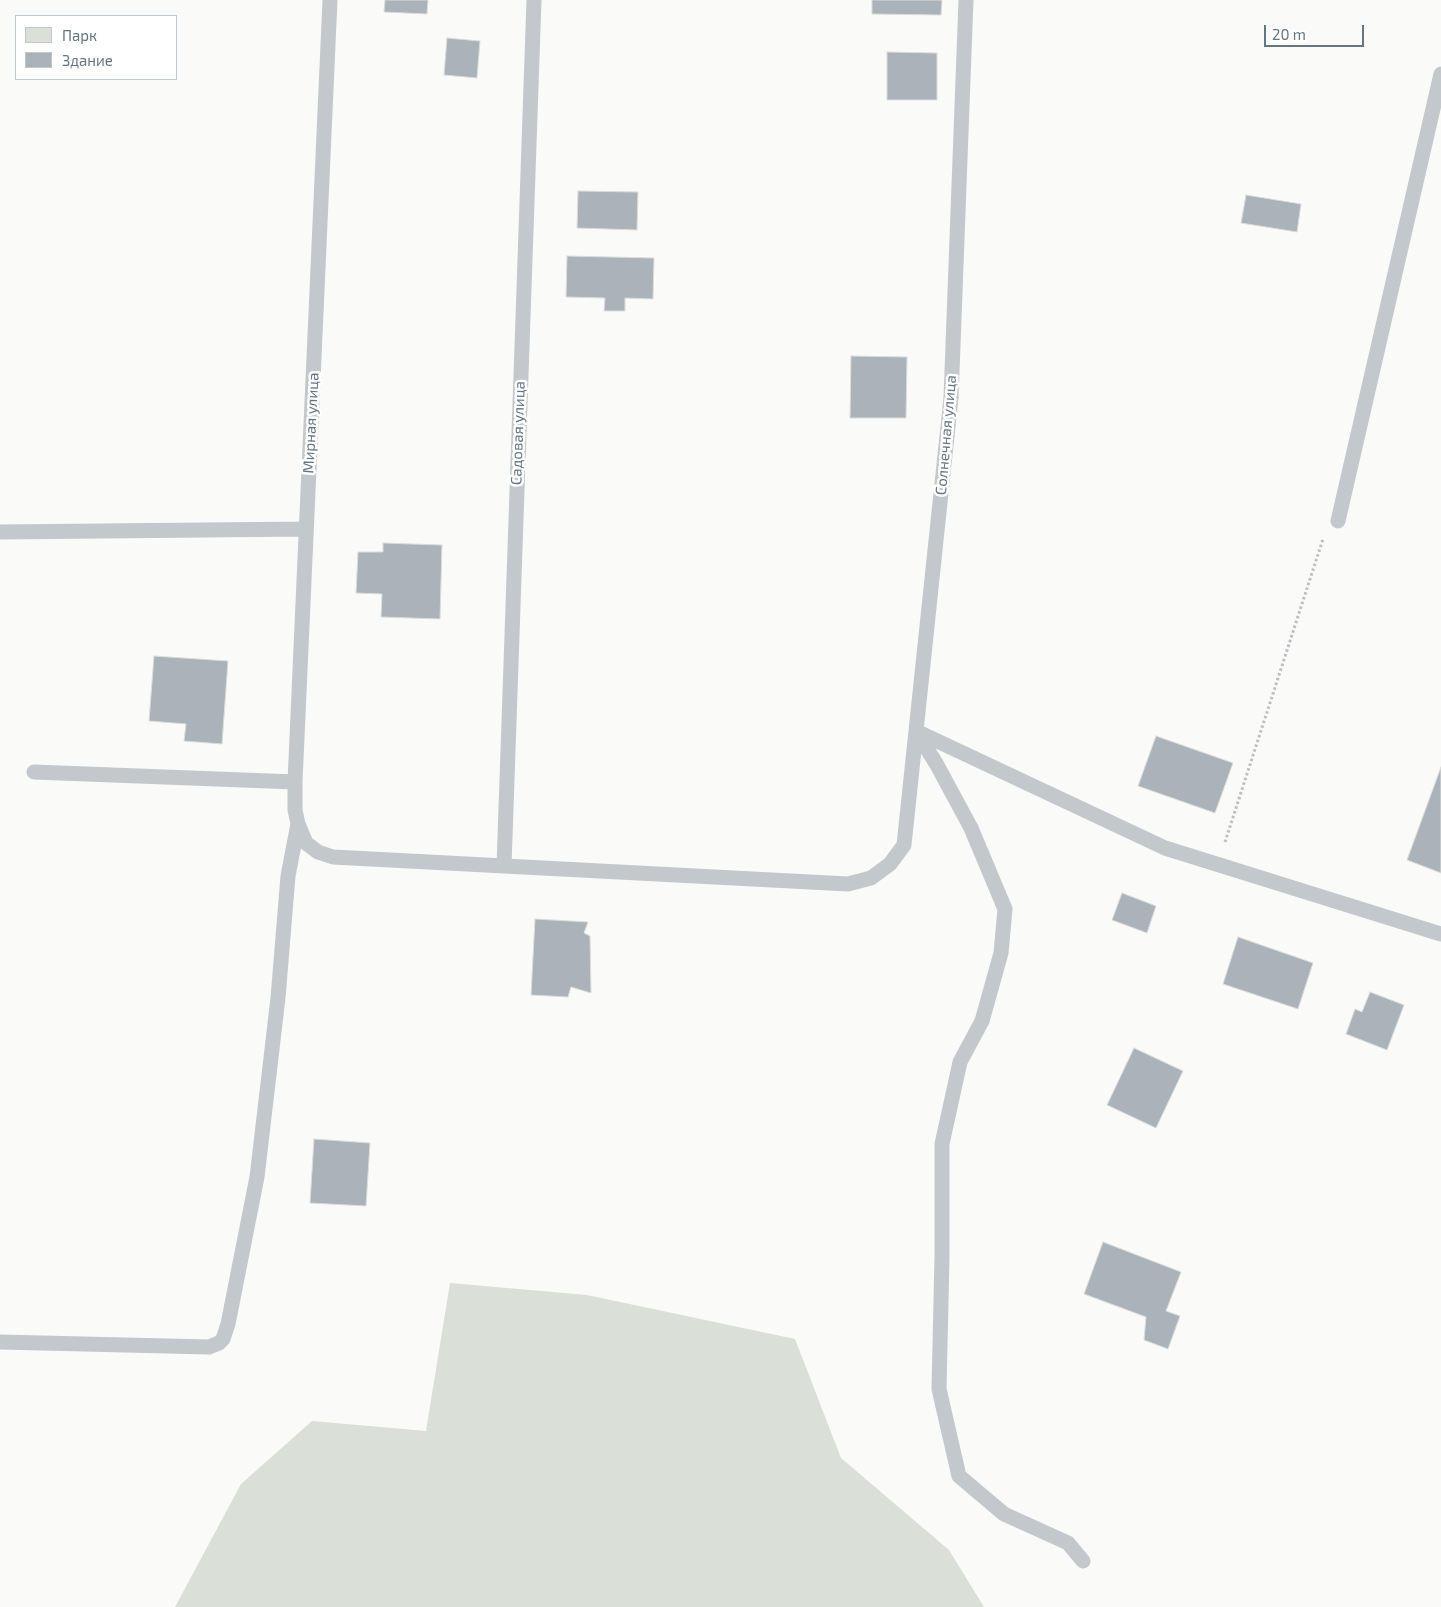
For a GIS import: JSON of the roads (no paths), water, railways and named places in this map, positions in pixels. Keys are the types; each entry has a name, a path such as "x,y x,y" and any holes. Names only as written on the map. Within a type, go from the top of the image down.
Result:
{"lane":[{"name":"Мирная улица","path":"330,0 295,810 298,824 306,843 318,852 332,857 504,866"},
{"name":"Садовая улица","path":"504,866 534,0"},
{"name":"Солнечная улица","path":"504,866 848,884 871,878 890,864 904,845 951,398 966,0"},
{"path":"1338,521 1441,74"},
{"path":"0,532 306,529"},
{"path":"916,731 1165,848 1441,934"},
{"path":"916,731 971,828 1005,909 1002,952 982,1021 960,1062 942,1144 939,1389 959,1476 1004,1514 1068,1543 1082,1561"},
{"path":"34,772 295,782"},
{"path":"0,1342 209,1347 223,1339 228,1324 257,1177 278,998 288,876 298,824"}]}
